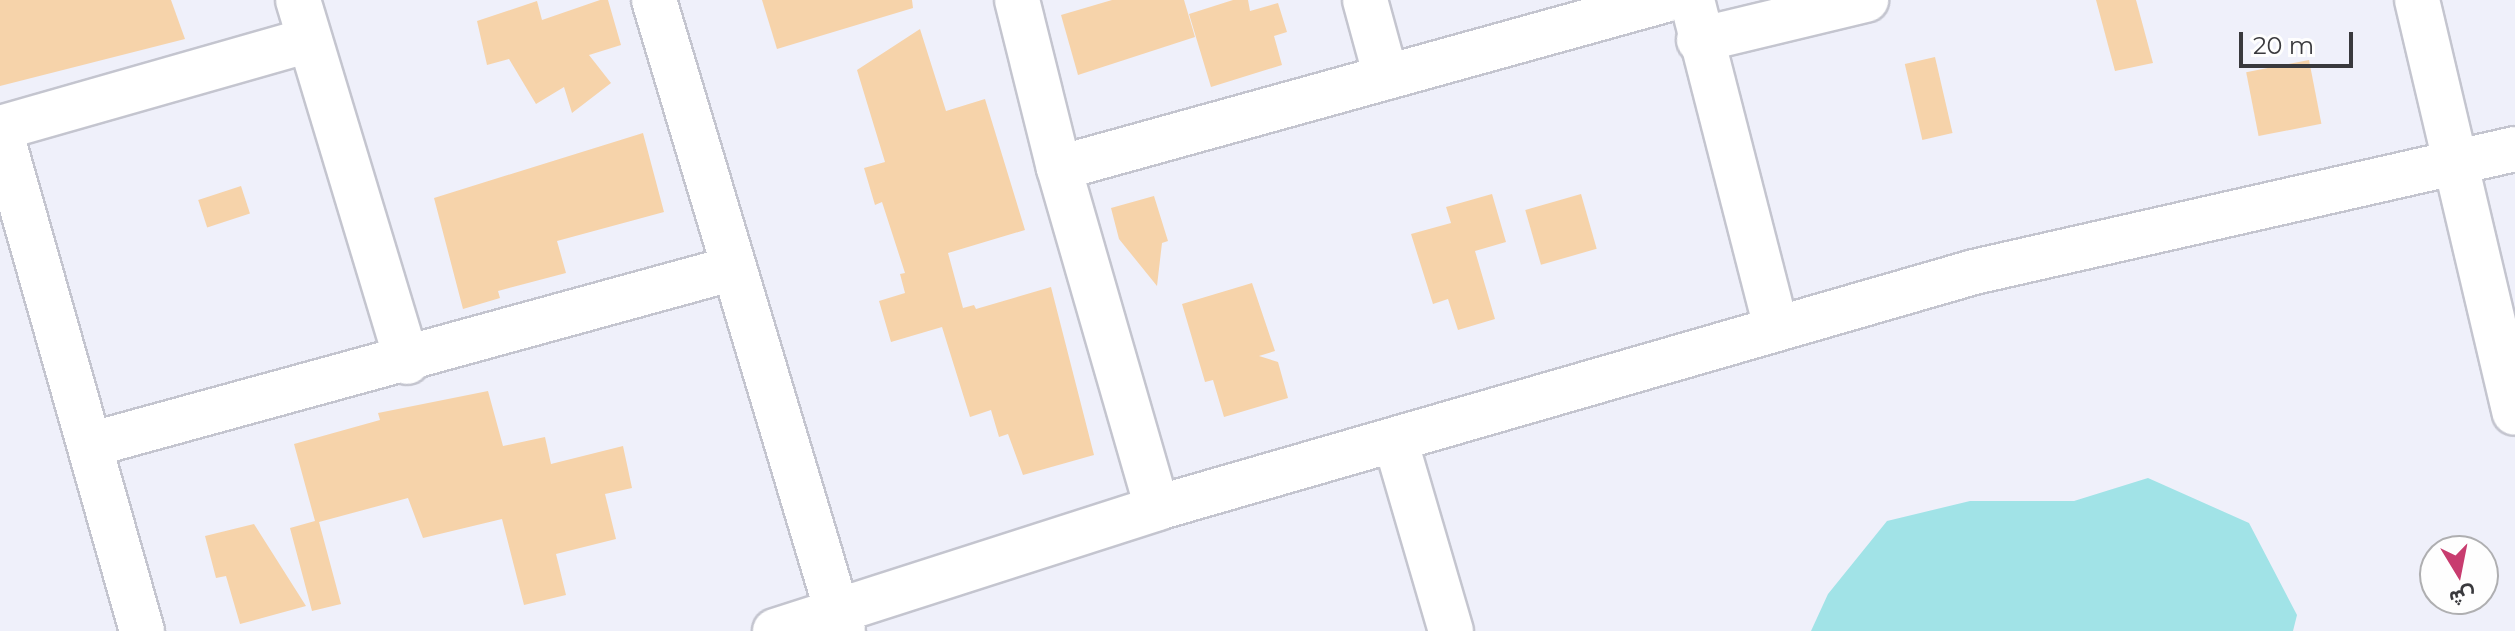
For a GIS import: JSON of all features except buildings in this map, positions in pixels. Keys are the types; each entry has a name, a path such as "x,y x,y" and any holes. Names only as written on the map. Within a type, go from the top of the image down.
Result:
{"street":[{"path":"654,0 840,622"},
{"path":"1017,0 1059,168 1157,508"},
{"path":"1365,0 1386,77"},
{"path":"1059,168 1665,0"},
{"path":"1776,327 1696,20 1866,0"},
{"path":"2417,0 2515,413"},
{"path":"142,631 93,444 0,129 303,20 407,362"},
{"path":"775,631 840,622 1157,508 1396,443 1776,327 1974,272 2515,149"},
{"path":"93,444 407,362 734,268"},
{"path":"1396,443 1451,631"}],"water":[{"path":"2148,478 2249,523 2297,615 2293,631 1811,631 1828,594 1887,521 1970,501 2074,501"}]}
